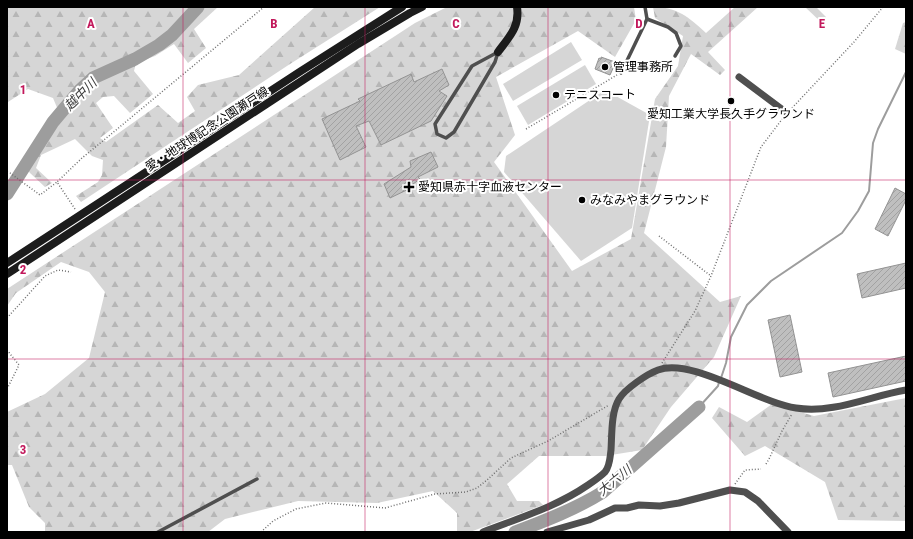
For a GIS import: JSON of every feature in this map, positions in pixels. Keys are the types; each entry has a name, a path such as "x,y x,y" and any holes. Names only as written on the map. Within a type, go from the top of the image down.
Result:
{"main road":[{"name":"愛・地球博記念公園瀬戸線","path":"7,263 300,71 402,7"},
{"name":"愛・地球博記念公園瀬戸線","path":"7,274 352,49 410,12 422,7"},
{"path":"498,52 515,30 518,15 517,7"}],"street":[{"path":"739,77 787,113"},
{"path":"483,532 555,505 578,492 606,472 610,462 613,418 619,399 637,382 659,370 679,368 707,375 755,395 795,408 812,409 832,407 906,390"},
{"path":"547,532 589,520 615,508 660,506 679,503 730,490 745,492 758,501 788,532"}],"lane":[{"path":"621,73 647,19 645,7"},
{"path":"647,19 668,27 676,33 681,46 675,56"},
{"path":"498,52 496,62 454,132 446,138 437,134 435,124 472,66 498,52"},
{"path":"158,532 257,479"}],"path":[{"path":"7,172 40,195 264,7"},
{"path":"659,370 666,356 695,311 711,276 761,147 787,113 854,42 883,7"},
{"path":"526,129 621,73"},
{"path":"57,182 80,216"},
{"path":"659,236 711,276"},
{"path":"7,318 45,276 58,270 71,272"},
{"path":"7,350 19,365 7,389"},
{"path":"261,532 273,521 296,508 326,503 385,508 436,494 466,492 477,488 511,458 548,441 619,399"},
{"path":"766,464 782,430 795,408"},
{"path":"730,490 745,470 761,469"}],"green space":[{"path":"7,7 218,7 194,29 206,48 188,63 174,44 155,56 136,63 134,71 153,94 130,113 114,96 103,97 96,103 113,128 100,138 106,142 158,105 178,123 195,111 187,97 198,85 239,75 315,7 380,7 290,64 81,202 76,196 98,182 102,175 103,160 92,156 75,139 41,155 36,168 52,183 45,187 26,168 61,117 53,98 28,89 8,102 7,105"},
{"path":"447,7 634,7 636,20 615,57 578,31 496,77 515,135 494,162 572,271 631,239 655,99 678,66 683,36 655,18 653,7 661,7 676,11 694,22 706,33 735,7 758,7 708,52 725,70 720,75 691,54 669,96 666,147 644,233 720,302 741,296 714,357 671,407 642,450 605,456 539,456 507,484 517,501 539,501 543,505 470,532 457,532 457,513 433,491 377,503 298,501 225,519 208,532 45,532 45,523 29,507 12,465 7,465 7,412 45,394 89,358 105,292 89,272 61,262 16,293 7,306 7,289 415,23"},
{"path":"805,7 816,7 826,17 823,24"},
{"path":"906,22 906,54 895,49 903,23"},
{"path":"571,42 582,60 513,101 503,84"},
{"name":"テニスコート","path":"585,65 596,84 528,125 517,106"},
{"name":"みなみやまグラウンド","path":"605,90 650,115 632,228 581,261 504,172 506,156"},
{"path":"906,398 906,521 838,520 825,482 765,446 745,456 712,418 719,407 747,422 772,404 814,416"}],"building":[{"name":"管理事務所","path":"601,57 615,62 610,75 595,69 599,58 601,59"},
{"path":"442,69 449,85 439,91 447,96 431,121 381,145 369,121 356,126 366,147 340,160 322,119 360,101 358,99 411,74 414,82"},
{"path":"431,152 438,167 418,177 420,179 413,184 413,187 390,198 384,184 411,167 410,161"},
{"path":"895,188 906,194 906,200 888,236 875,229"},
{"path":"906,263 906,288 862,298 857,274"},
{"path":"790,315 802,372 780,377 768,320"},
{"path":"906,356 906,381 833,397 828,373"}],"waterway":[{"name":"越中川","path":"7,194 53,122 80,90 93,78 135,59 159,45 172,35 198,7"},
{"path":"721,378 726,363 731,337 747,305 771,281 842,233 858,211 869,191 873,143 878,129 906,72"},
{"path":"699,407 718,386 719,382"},
{"name":"大六川","path":"515,532 549,519 603,492 699,407"}],"place":[{"name":"管理事務所","path":"605,67"},
{"name":"テニスコート","path":"556,95"},
{"name":"愛知工業大学長久手グラウンド","path":"731,101"},
{"name":"愛知県赤十字血液センター","path":"409,187"},
{"name":"みなみやまグラウンド","path":"582,200"}]}
